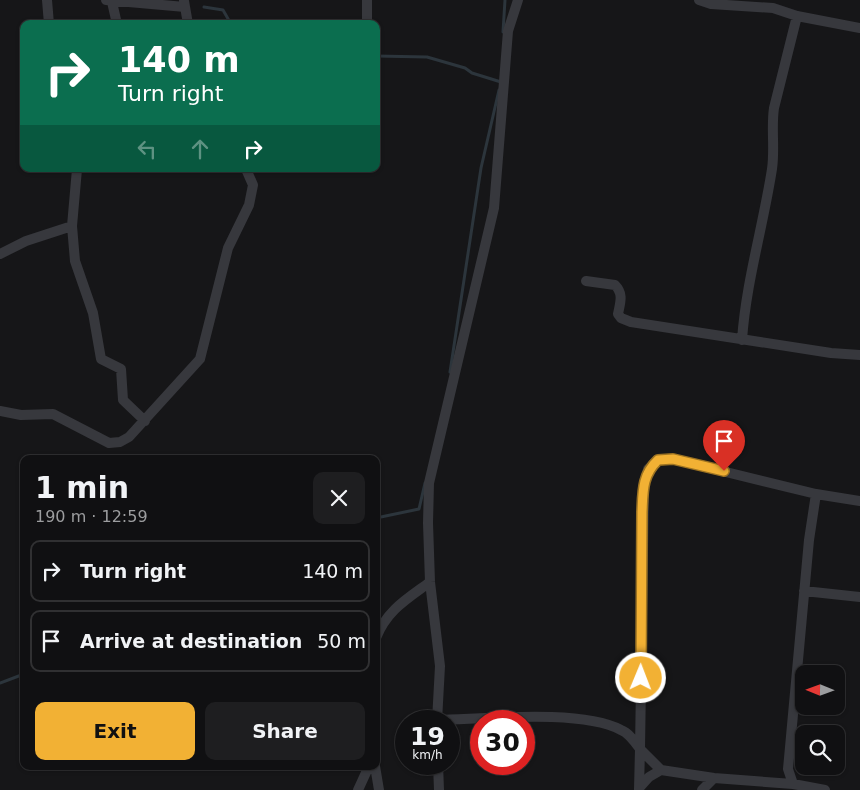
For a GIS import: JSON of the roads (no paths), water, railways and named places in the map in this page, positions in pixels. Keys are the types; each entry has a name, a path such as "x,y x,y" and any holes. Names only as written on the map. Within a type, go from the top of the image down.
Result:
{"street":[{"path":"47,0 49,20"},
{"path":"367,0 367,20"},
{"path":"438,710 440,666 430,582 429,484 494,208 508,30 518,0"},
{"path":"699,0 712,4 773,8 797,16 860,28"},
{"path":"116,20 109,1 184,3 187,20"},
{"path":"742,340 748,285 773,166 772,122 774,108 797,16"},
{"path":"77,172 72,226 77,268 93,313 101,359 121,369 123,400 146,420"},
{"path":"0,410 21,415 53,414 102,442 120,442 129,437 200,359 228,248 250,200 252,185 247,172"},
{"path":"0,254 26,241 72,226"},
{"path":"586,281 615,285 621,294 618,314 625,320 832,354 860,355"},
{"path":"639,789 642,512 648,469 658,460 673,459 816,494 860,502"},
{"path":"793,784 788,769 804,591 816,494"},
{"path":"380,629 383,622 392,612 430,582"},
{"path":"804,591 860,598"},
{"path":"460,721 587,719 622,730 661,770 714,778 793,784 825,790"},
{"path":"358,790 367,770"},
{"path":"376,770 379,790"},
{"path":"639,789 649,777 661,770"},
{"path":"439,775 440,790"},
{"path":"702,790 714,778"}],"waterway":[{"path":"503,32 505,0"},
{"path":"204,7 223,10 229,20"},
{"path":"380,56 427,57 465,68 472,73 501,82"},
{"path":"450,372 481,168 499,90"},
{"path":"380,517 419,509 425,483"},
{"path":"0,683 20,676"}]}
